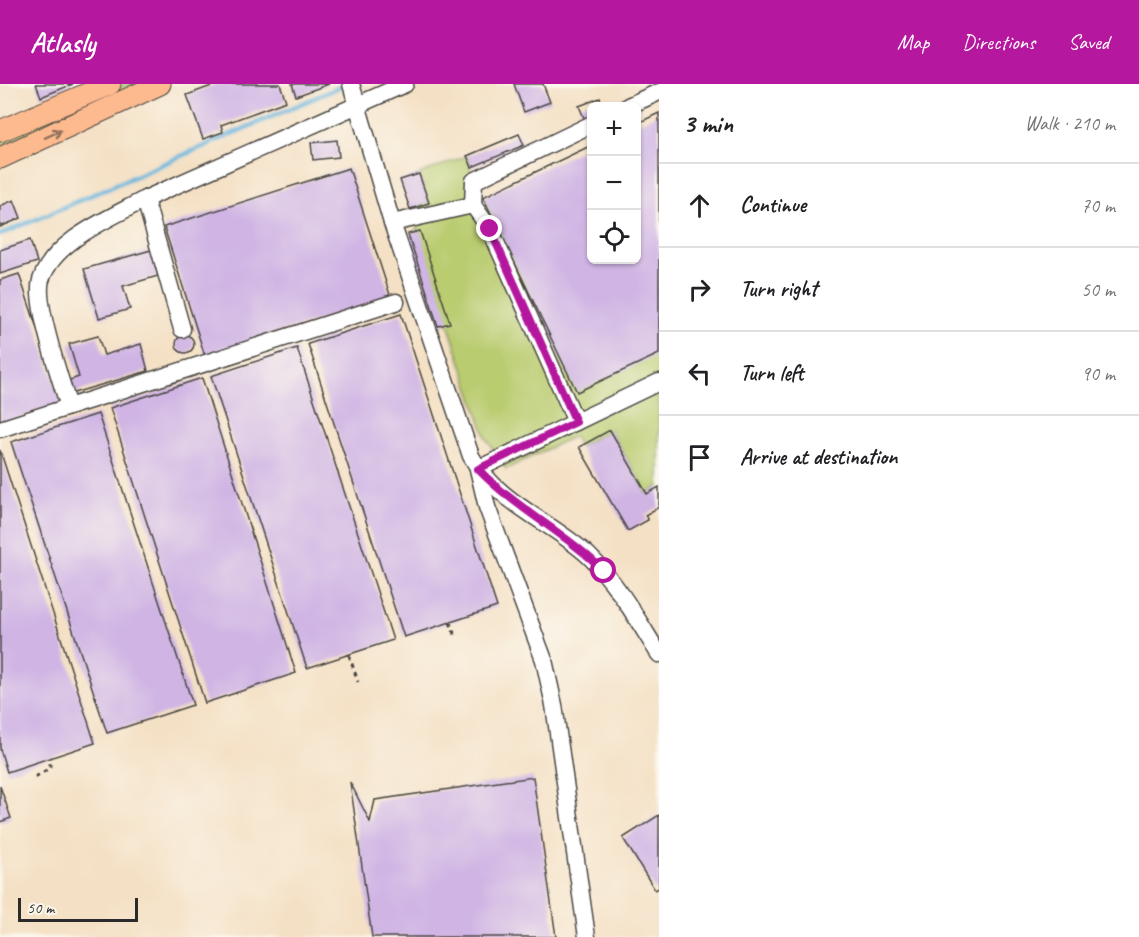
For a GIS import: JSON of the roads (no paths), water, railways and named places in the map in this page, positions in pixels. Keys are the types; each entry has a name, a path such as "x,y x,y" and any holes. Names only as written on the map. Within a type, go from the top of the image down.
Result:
{"main road":[{"path":"0,131 110,84"},
{"path":"0,158 160,84"}],"lane":[{"path":"351,84 392,223 464,439 478,469 487,507 546,671 554,705 587,937"},
{"path":"69,407 47,330 40,283 48,265 69,243 145,199 405,84"},
{"path":"637,102 659,92"},
{"path":"576,422 490,229 473,205 474,181 587,126"},
{"path":"145,199 182,329"},
{"path":"392,223 473,205"},
{"path":"0,429 396,302"},
{"path":"478,469 659,382"},
{"path":"478,469 508,498 570,541 604,571 659,654"}],"waterway":[{"path":"0,235 342,86"}]}
